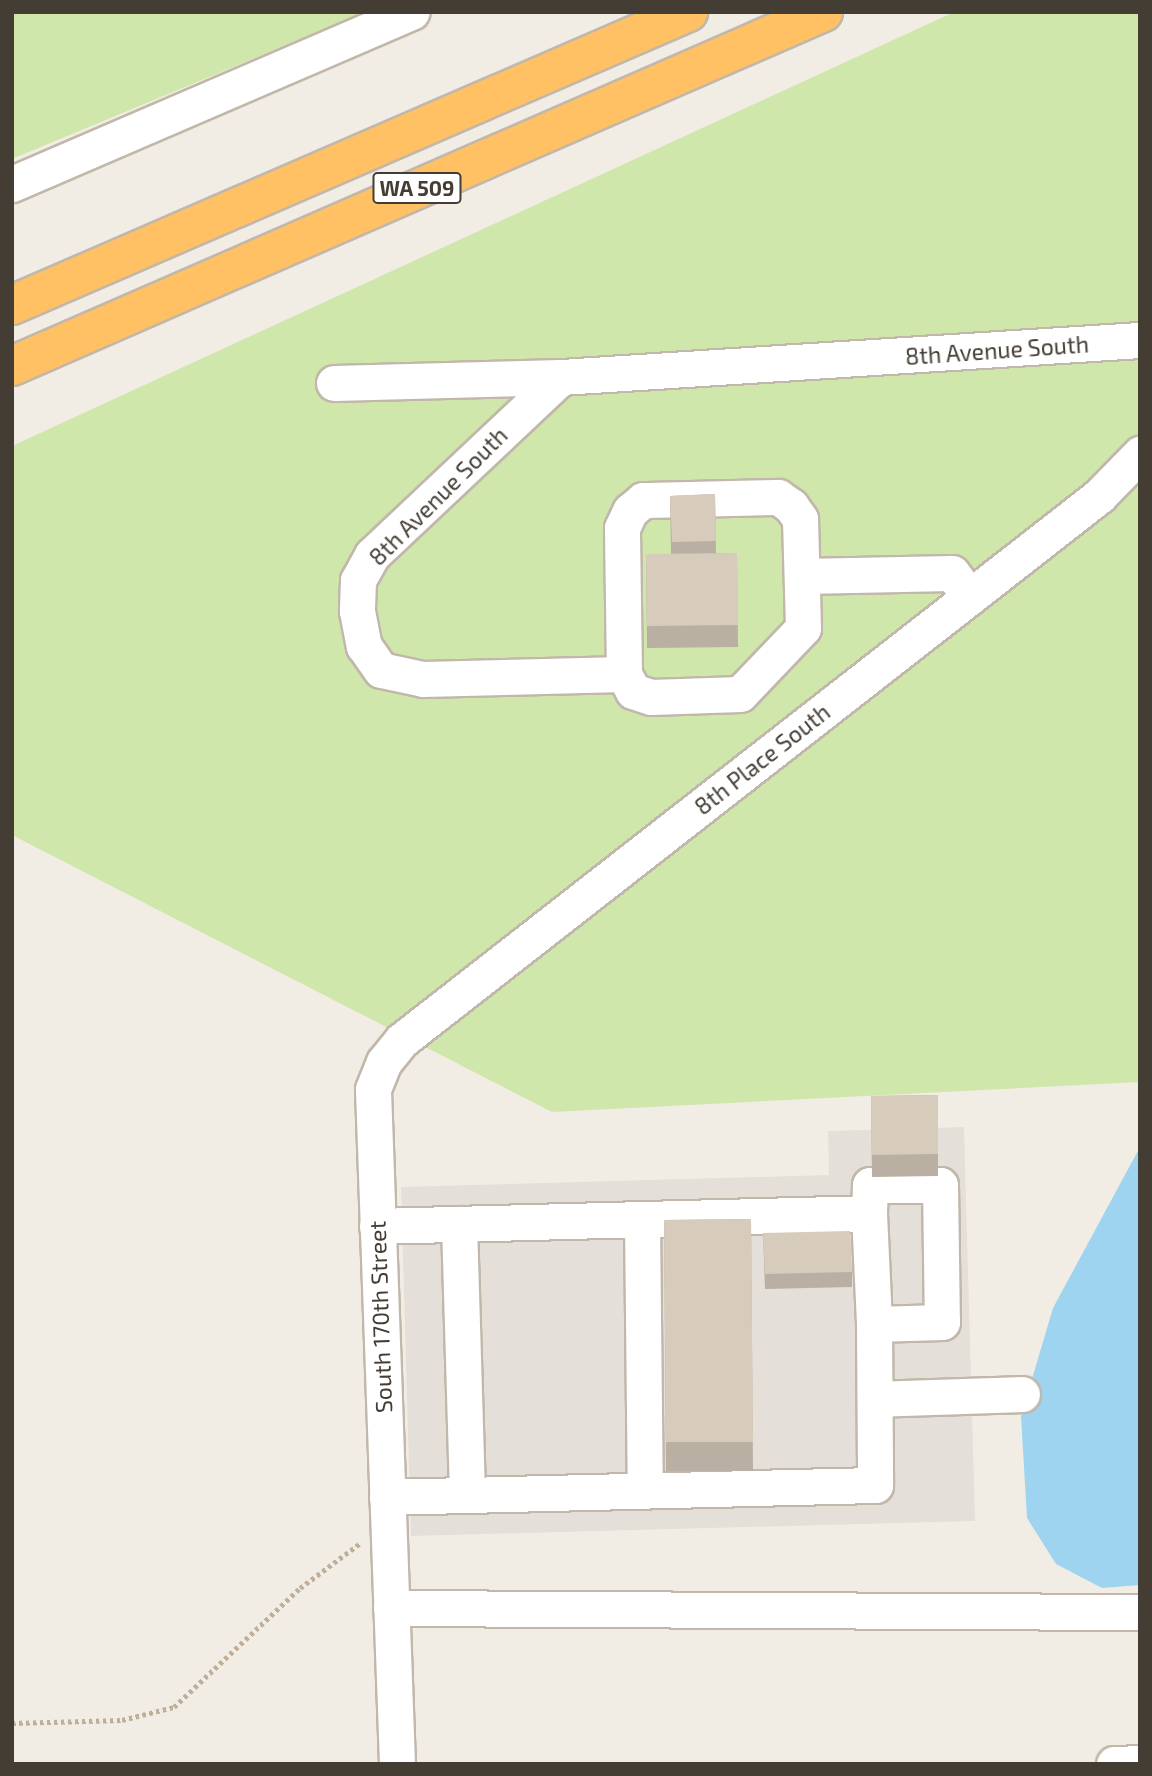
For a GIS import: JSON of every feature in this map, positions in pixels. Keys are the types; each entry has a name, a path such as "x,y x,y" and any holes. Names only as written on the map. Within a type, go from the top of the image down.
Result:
{"highway":[{"name":"WA 509","path":"12,304 688,12"},
{"name":"WA 509","path":"12,366 822,12"}],"street":[{"path":"12,184 412,12"},
{"name":"8th Avenue South","path":"334,383 561,377 1140,341"},
{"name":"8th Avenue South","path":"561,377 372,555 358,580 357,611 364,646 382,670 423,679 624,674"},
{"name":"8th Place South","path":"384,1062 402,1040 1099,496 1140,454"},
{"path":"778,497 791,506 800,519 803,628 740,694 651,697 633,691 624,674 622,528 630,511 643,500 778,497"},
{"path":"802,576 952,573 970,597"},
{"name":"South 170th Street","path":"384,1062 373,1089 397,1764"},
{"path":"387,1509 467,1495 875,1485 876,1399 870,1185 940,1185 942,1322 874,1324"},
{"path":"377,1226 869,1213"},
{"path":"642,1220 645,1490"},
{"path":"459,1224 467,1495"},
{"path":"876,1399 1022,1394"},
{"path":"391,1608 1140,1612"},
{"path":"1114,1764 1140,1763"}],"path":[{"path":"12,1723 122,1720 174,1707 387,1509"}],"shaded area":[{"path":"964,1127 975,1521 411,1536 401,1187 829,1175 828,1131"}],"green space":[{"path":"12,12 365,12 12,159"},
{"path":"954,12 1140,12 1140,1082 552,1112 12,835 12,446"}],"water":[{"path":"1140,1147 1140,1585 1102,1588 1056,1564 1027,1518 1021,1416 1053,1308"}],"building":[{"path":"715,494 716,541 672,542 670,496"},
{"path":"737,553 738,625 647,626 646,554"},
{"path":"938,1095 938,1154 872,1155 871,1096"},
{"path":"751,1219 753,1442 666,1442 664,1220"},
{"path":"850,1231 852,1272 765,1274 763,1233"}]}
